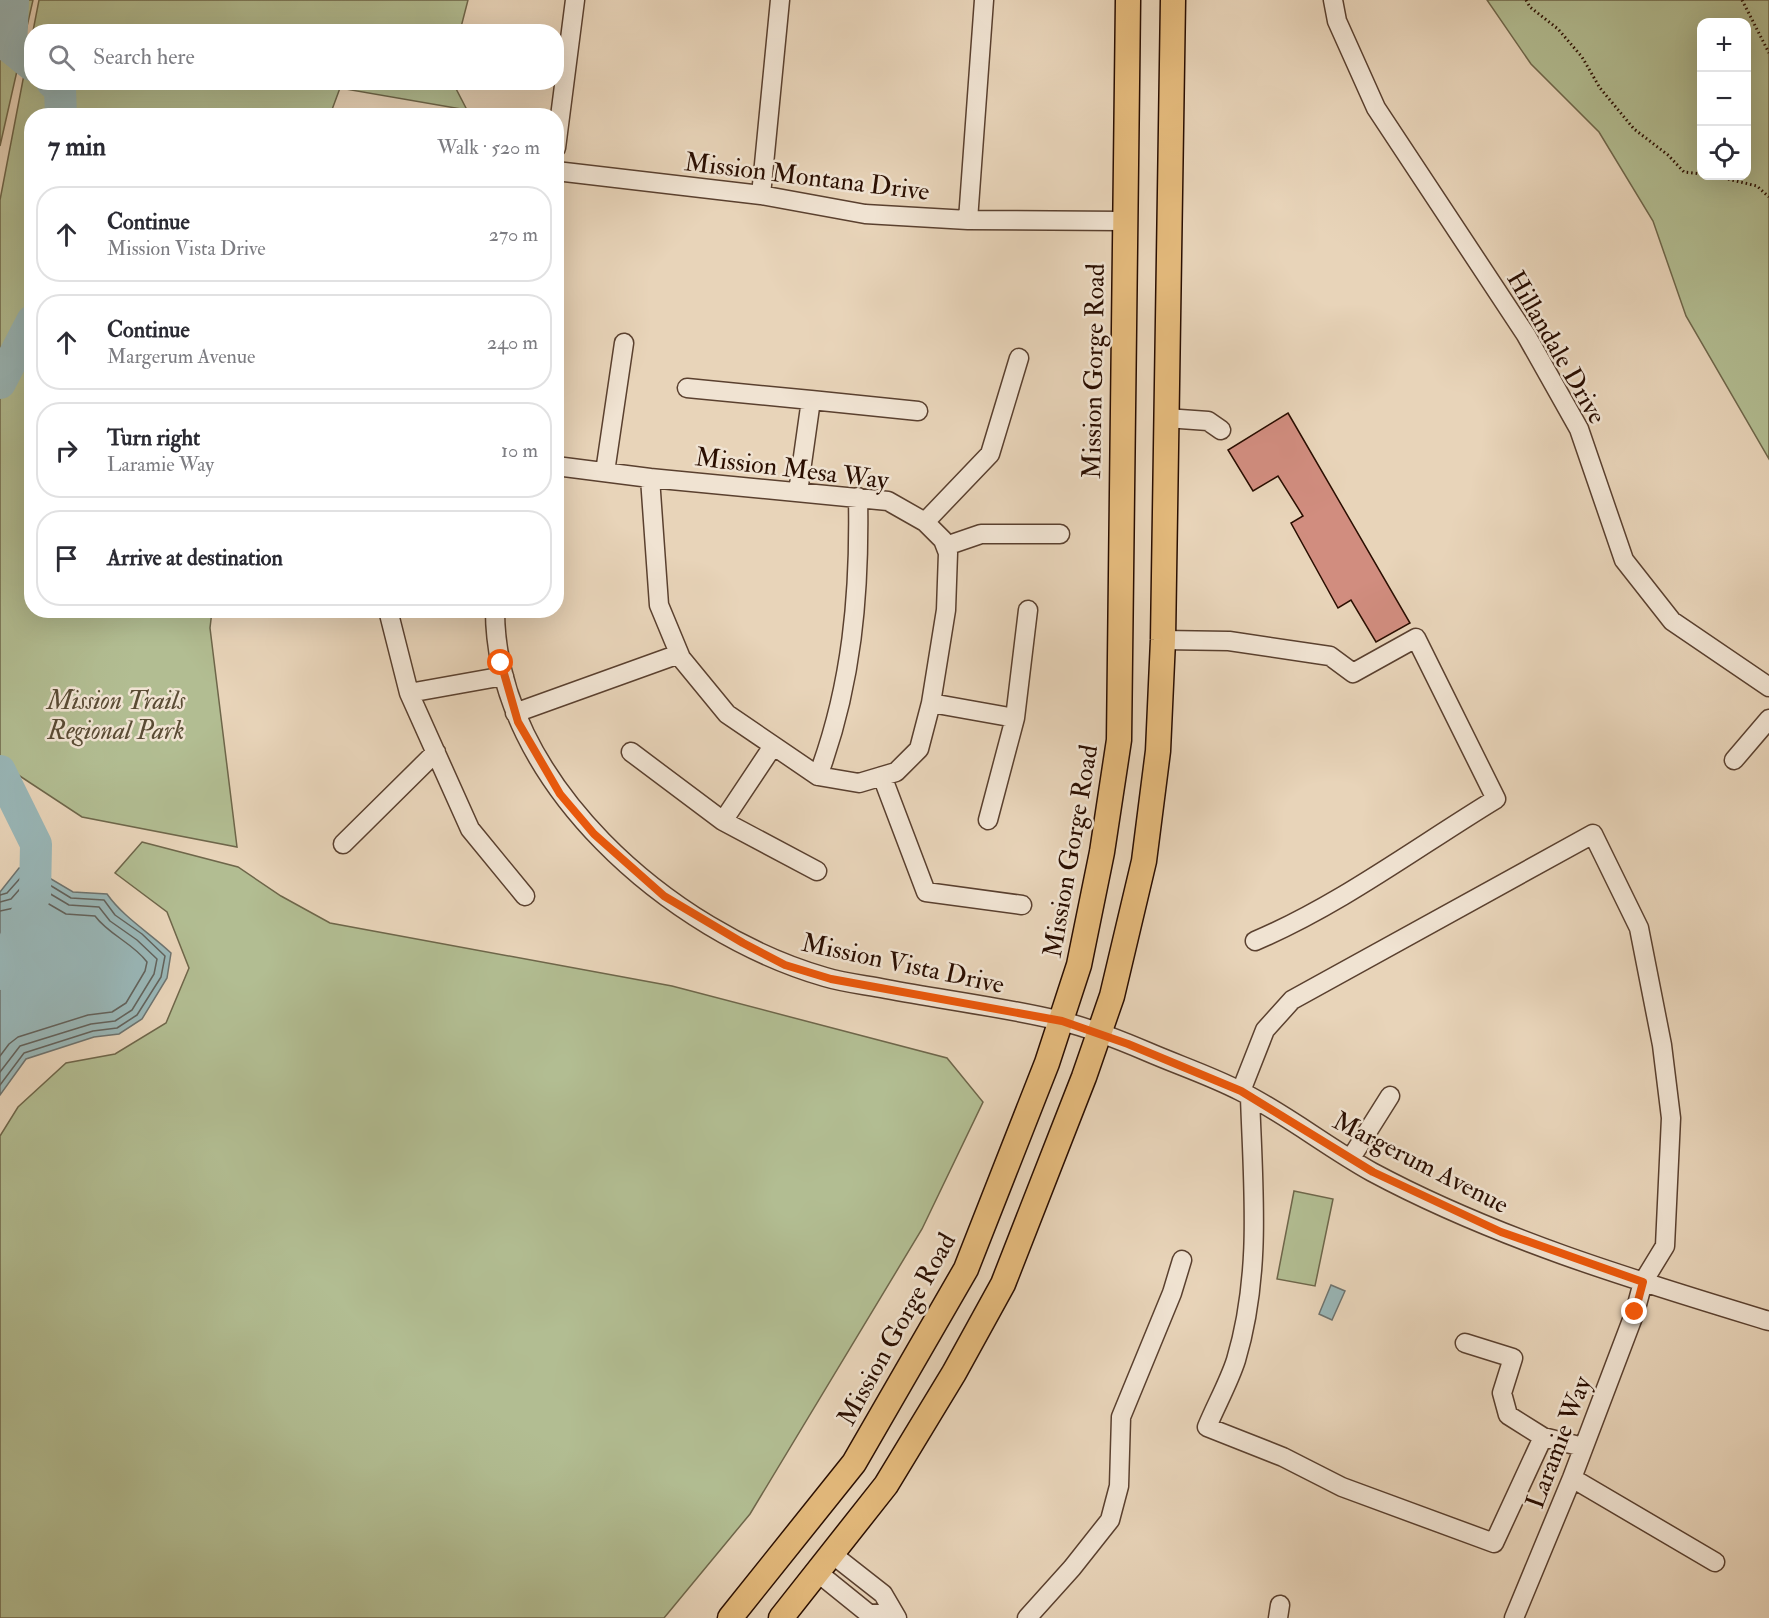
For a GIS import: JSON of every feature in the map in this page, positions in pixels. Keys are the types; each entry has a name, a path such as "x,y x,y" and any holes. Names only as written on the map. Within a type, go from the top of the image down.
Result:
{"main road":[{"name":"Mission Gorge Road","path":"730,1618 854,1462 927,1340 966,1269 1062,1021 1079,965 1102,852 1119,740 1128,0"},
{"path":"781,1618 886,1485 954,1373 1003,1284 1112,996 1144,861 1158,751 1163,640 1173,0"}],"street":[{"path":"564,86 575,0"},
{"path":"761,195 780,0"},
{"path":"968,220 984,0"},
{"name":"Hillandale Drive","path":"1333,0 1337,21 1376,108 1526,335 1579,429 1624,560 1672,621 1769,687"},
{"path":"561,108 563,90"},
{"name":"Mission Montana Drive","path":"564,172 761,195 865,214 968,220 1124,221"},
{"path":"605,472 624,343"},
{"path":"925,522 990,454 1019,358"},
{"path":"687,388 918,411"},
{"path":"798,492 811,400"},
{"path":"1166,418 1208,421 1221,430"},
{"name":"Mission Mesa Way","path":"564,467 650,478 888,501 925,522 946,546"},
{"path":"650,478 658,605 679,654 727,714 818,776 859,783 896,772 919,749 931,703 946,610 948,553 946,546 981,534 1060,534"},
{"path":"818,776 834,734 854,632 858,497"},
{"path":"988,820 1015,718 1028,610"},
{"path":"390,618 409,693 470,829 525,896"},
{"name":"Mission Vista Drive","path":"496,618 504,676 515,713 560,794 594,834 664,896 785,965 831,979 1062,1021"},
{"path":"1163,640 1229,641 1330,656 1353,673 1416,638 1496,799 1327,905 1291,926 1255,940"},
{"path":"515,713 679,654"},
{"path":"409,693 504,676"},
{"path":"931,703 1015,718"},
{"path":"1734,760 1769,719"},
{"path":"723,820 773,746"},
{"path":"343,844 436,752"},
{"path":"631,752 723,820 817,871"},
{"path":"882,776 926,892 1022,905"},
{"name":"Laramie Way","path":"1245,1094 1265,1030 1292,1000 1593,834 1639,928 1662,1046 1671,1118 1665,1246 1643,1282 1635,1312 1572,1478 1514,1618"},
{"name":"Margerum Avenue","path":"1062,1021 1099,1033 1245,1094 1373,1172 1501,1232 1643,1282 1769,1321"},
{"path":"1245,1094 1256,1230 1250,1299 1235,1361 1207,1427 1283,1457 1342,1487 1494,1543 1543,1437"},
{"path":"1351,1158 1390,1096"},
{"path":"1027,1618 1072,1568 1110,1520 1119,1486 1121,1417 1172,1293 1182,1260"},
{"path":"1466,1343 1513,1358 1502,1394 1508,1414 1543,1437 1583,1448"},
{"path":"1572,1478 1715,1562"},
{"path":"824,1563 869,1614 894,1616"}],"path":[{"path":"1526,0 1530,7 1558,29 1582,57 1600,88 1634,129 1668,155 1684,172 1697,174"},
{"path":"1742,0 1769,53"},
{"path":"1732,180 1757,186 1769,197"}],"green space":[{"path":"0,0 33,0 28,24 24,24 24,40 0,146"},
{"path":"39,0 468,0 462,24 34,24"},
{"path":"1487,0 1769,0 1769,459 1686,316 1653,221 1599,132 1531,64"},
{"name":"Mission Trails Regional Park","path":"24,75 24,90 339,90 333,108 24,108 24,618 211,618 210,628 237,847 82,817 0,763 0,200"},
{"name":"Mission Trails Regional Park","path":"352,90 457,90 466,108"},
{"path":"142,842 238,867 281,896 330,923 672,986 947,1058 983,1102 922,1229 750,1514 664,1618 0,1618 0,1136 18,1107 66,1063 115,1054 166,1023 189,968 167,912 115,873"},
{"path":"1294,1191 1333,1199 1315,1286 1277,1279"}],"water":[{"path":"19,868 36,870 73,892 107,894 129,918 171,953 167,978 142,1019 119,1034 94,1037 26,1059 0,1095 0,892"},
{"path":"1331,1285 1345,1291 1332,1320 1319,1314"}],"building":[{"path":"1288,413 1410,623 1376,642 1351,600 1338,608 1291,523 1303,516 1278,476 1253,491 1228,450"}],"waterway":[{"path":"13,0 11,48 24,59"},
{"path":"60,90 61,108"},
{"path":"0,383 24,336"},
{"path":"0,771 36,844 35,895 0,974"}],"route":[{"path":"501,663 518,722 560,794 594,834 664,896 743,943 785,965 831,979 1062,1021 1128,1044 1241,1091 1373,1172 1501,1232 1643,1282 1635,1312"}]}
